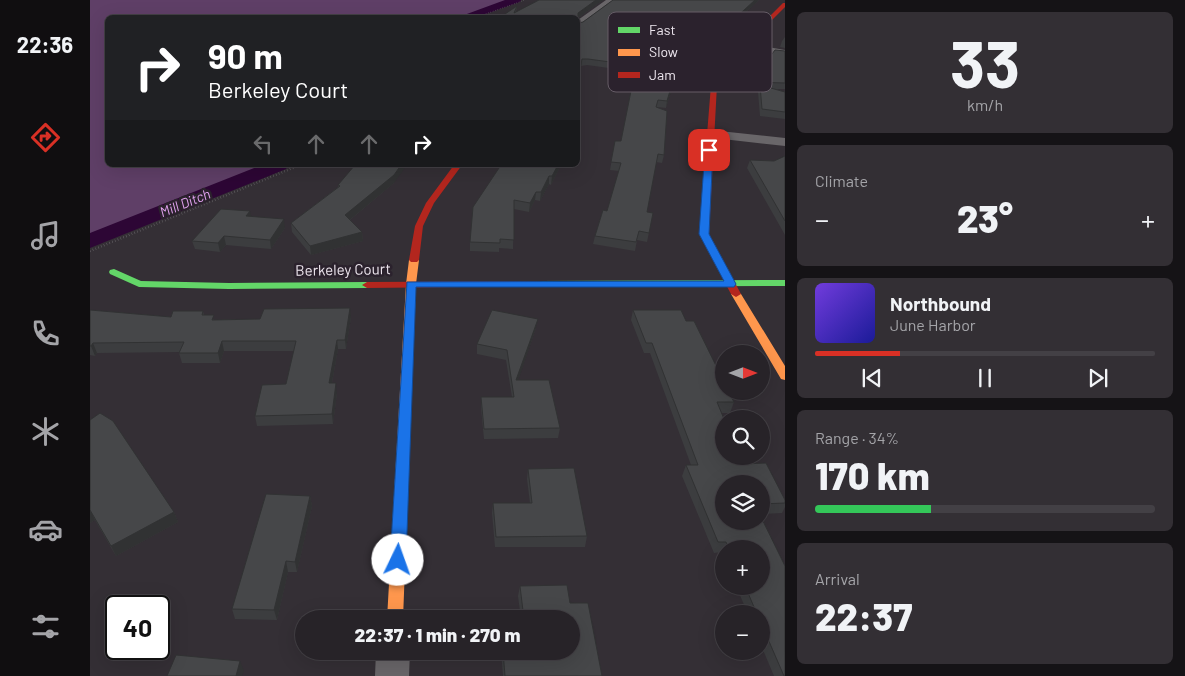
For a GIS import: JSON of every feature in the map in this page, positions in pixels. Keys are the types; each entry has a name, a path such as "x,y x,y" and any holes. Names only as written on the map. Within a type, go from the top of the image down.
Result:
{"street":[{"path":"580,23 612,0"},
{"path":"772,17 785,4"},
{"path":"772,51 785,53"},
{"path":"713,92 704,234 730,284 785,376"},
{"path":"710,134 785,142"},
{"path":"395,610 411,284 419,226 430,203 457,167"},
{"name":"Berkeley Court","path":"114,272 139,284 229,286 785,284"},
{"path":"392,676 393,660"}],"path":[{"path":"482,15 525,0"},
{"path":"90,251 295,167"}],"shaded area":[{"path":"90,0 510,0 467,15 105,15 105,167 265,167 90,236"}],"building":[{"path":"539,0 596,0 578,13 578,15 504,15 517,6 514,13"},
{"path":"613,0 755,0 742,12 608,12 608,62 582,59 580,70 580,23"},
{"path":"775,50 785,51 785,83 772,83 772,54"},
{"path":"772,88 785,92 785,112 762,109 761,92 772,92"},
{"path":"631,92 670,92 667,101 658,100 656,107 667,111 664,155 658,154 647,212 653,213 649,233 639,231 636,242 595,236 603,210 607,211 621,163 611,162 615,141 621,141"},
{"path":"785,156 785,221 750,160 774,161"},
{"path":"353,167 400,167 394,175 345,215 362,232 310,246 291,223 340,186 338,185"},
{"path":"500,167 557,167 552,176 549,176 541,192 536,192 530,203 514,200 514,240 500,239 500,243 470,242 473,207"},
{"path":"221,209 250,211 246,216 284,219 270,240 224,236 218,243 192,241"},
{"path":"350,308 345,340 337,340 329,383 336,383 332,414 255,416 262,385 286,384 296,341 222,341 218,353 179,353 184,342 93,343 90,346 90,310 171,317 173,311 203,311 202,315 214,315 212,320 260,319 264,309"},
{"path":"492,310 538,319 516,380 549,380 560,428 484,429 481,397 514,397 507,350 477,344"},
{"path":"633,310 681,310 686,321 694,321 715,364 715,400 733,400 734,402 717,402 720,410 715,410 715,465 767,465 785,500 785,503 770,504 770,475 715,475 715,530 767,530 785,566 785,676 770,644 770,605 753,605 749,595 770,595 770,540 717,540 686,465 698,465 652,343 646,343"},
{"path":"100,413 113,421 174,512 111,546 90,510 90,420"},
{"path":"574,468 587,536 496,537 493,503 532,503 528,469"},
{"path":"266,494 310,496 295,562 286,561 274,610 232,609"},
{"path":"567,585 570,603 588,603 602,676 505,676 504,660 580,660 580,610 523,610 520,586"},
{"path":"176,655 240,661 236,676 167,676"}],"waterway":[{"name":"Mill Ditch","path":"471,15 516,0"},
{"name":"Mill Ditch","path":"90,241 274,167"}],"traffic: fast":[{"path":"114,272 139,284 229,286 367,285"},
{"path":"540,284 785,283"}],"traffic: slow":[{"path":"395,610 411,284 414,260"},
{"path":"736,294 785,376"}],"traffic: jam":[{"path":"772,17 785,4"},
{"path":"714,92 704,234 736,294"},
{"path":"414,260 419,226 430,203 457,167"},
{"path":"367,285 540,284"}],"route":[{"path":"398,560 411,284 730,284 704,234 709,150"}]}
